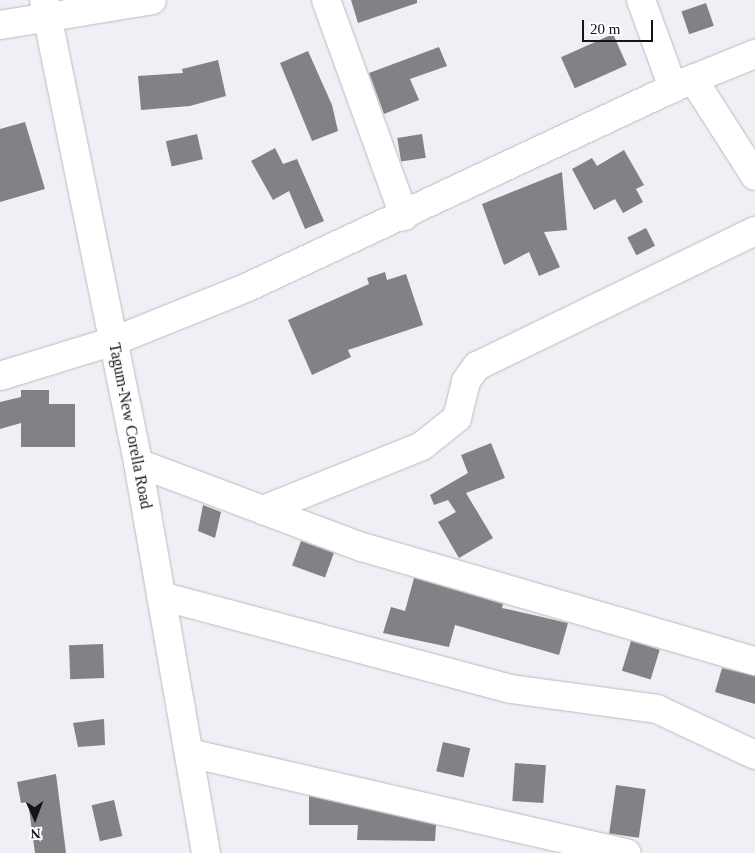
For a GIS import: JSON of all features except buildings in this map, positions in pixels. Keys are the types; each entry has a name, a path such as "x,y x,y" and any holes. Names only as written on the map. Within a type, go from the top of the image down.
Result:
{"street":[{"path":"0,25 46,10 152,0"},
{"path":"326,0 404,216"},
{"path":"641,0 683,83 755,176"},
{"name":"Tagum-New Corella Road","path":"46,10 138,463 206,853"},
{"path":"0,376 114,340 248,287 404,216 683,83 755,54"},
{"path":"263,510 422,446 457,418 466,381 477,366 755,231"},
{"path":"138,463 362,547 755,661"},
{"path":"161,596 510,688 657,709 755,755"},
{"path":"189,753 627,853"}]}
